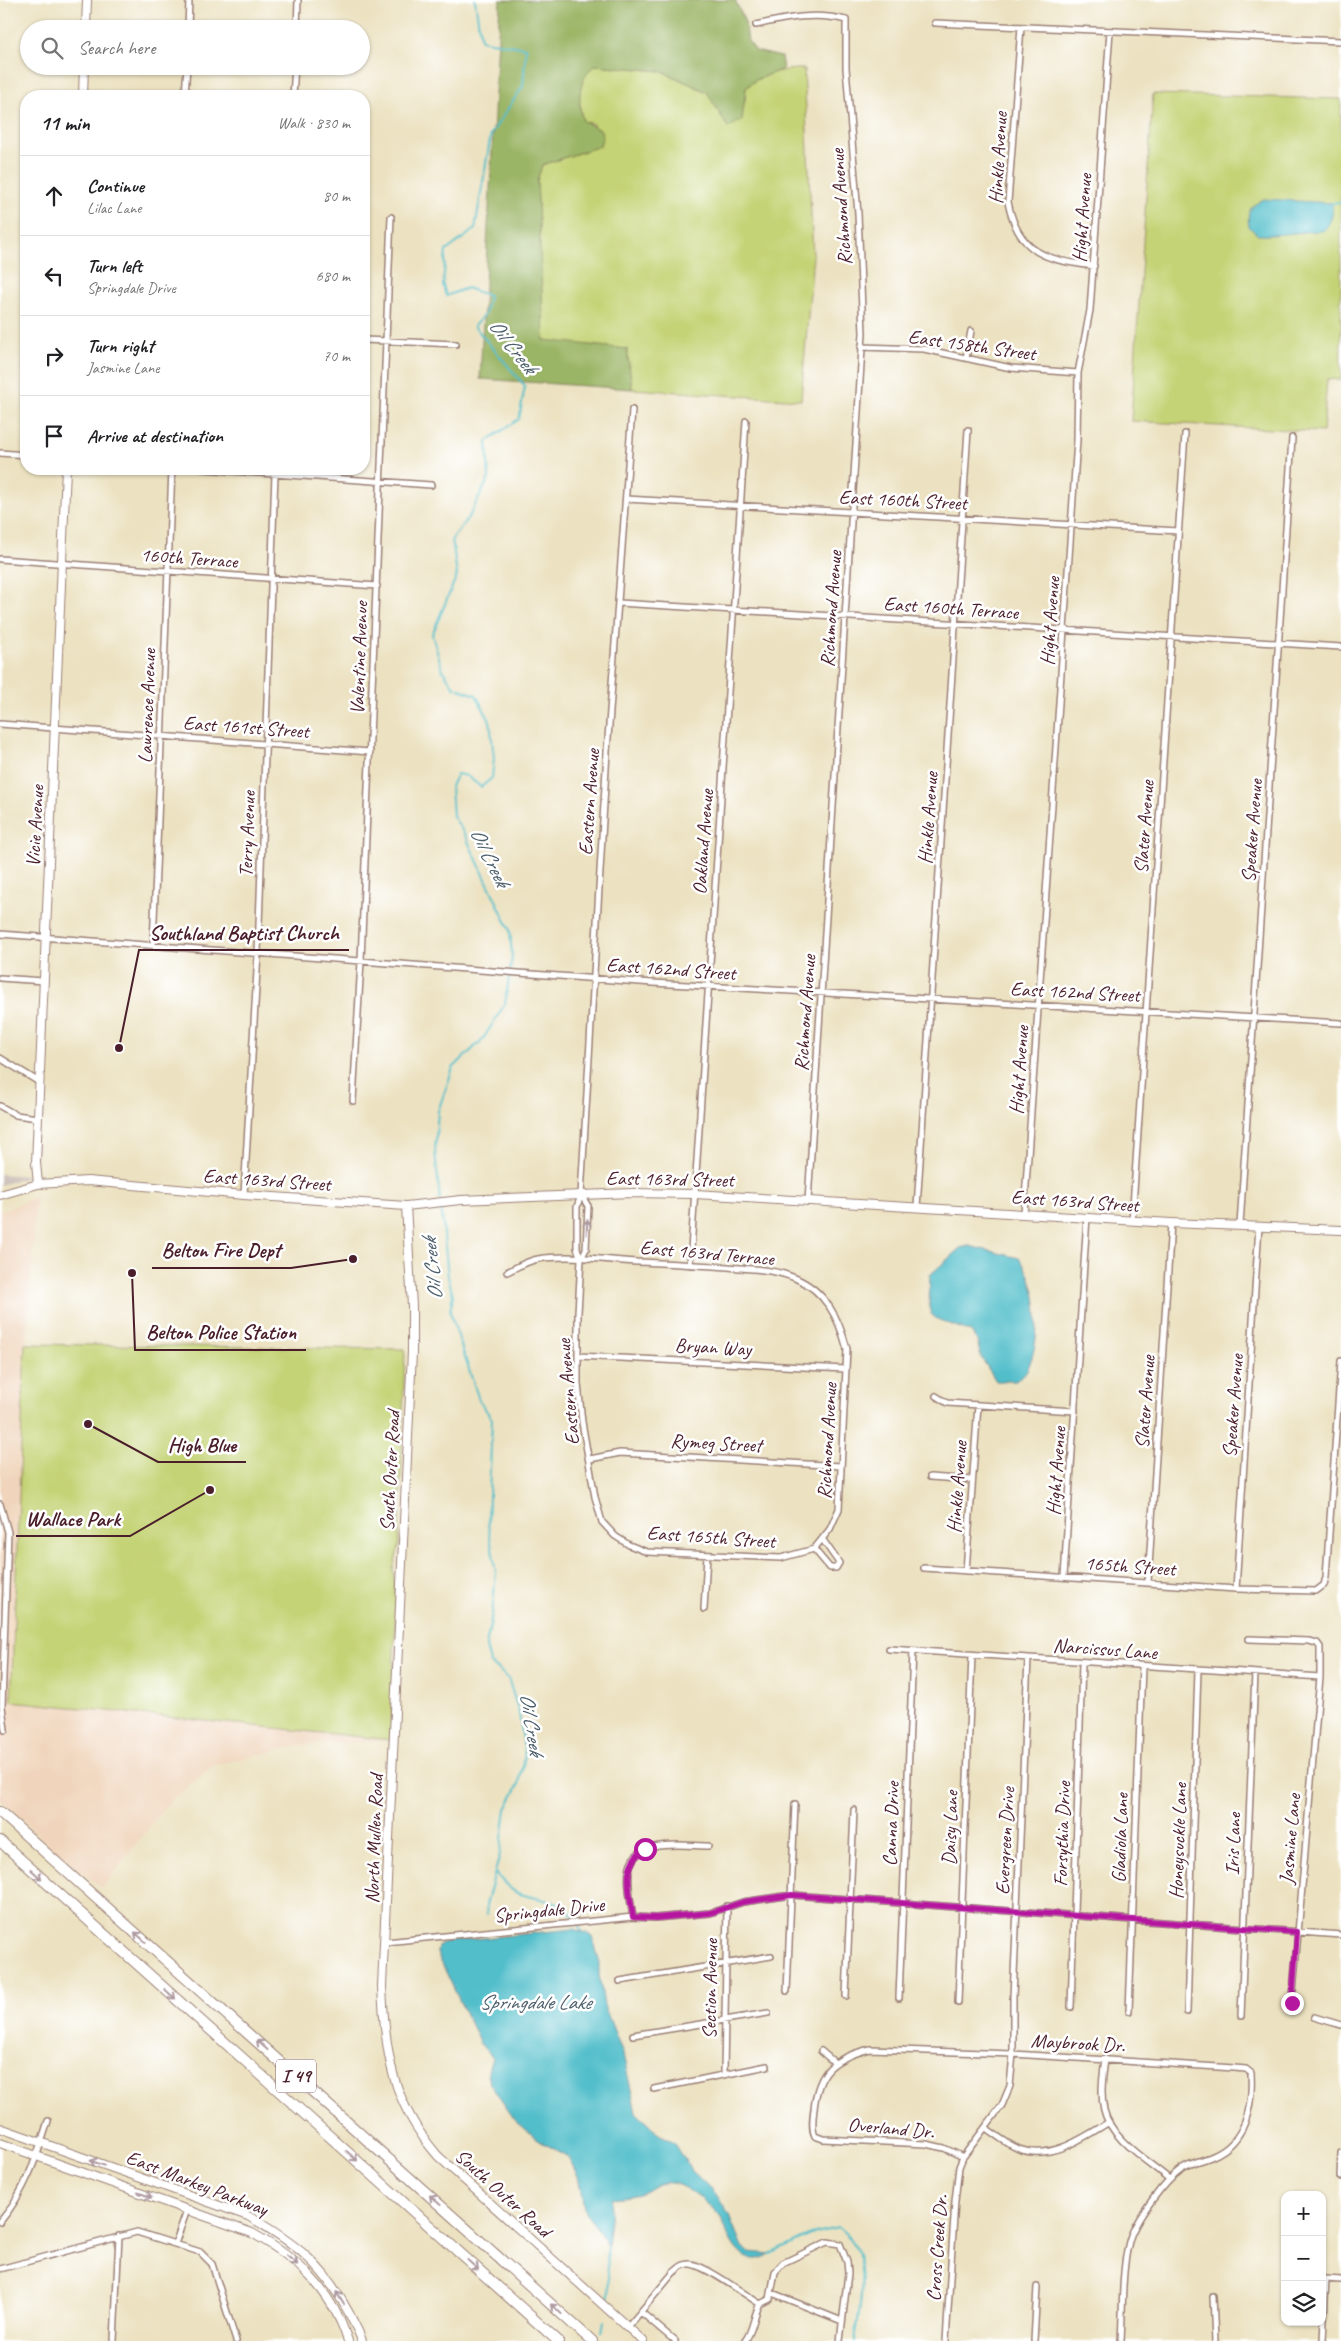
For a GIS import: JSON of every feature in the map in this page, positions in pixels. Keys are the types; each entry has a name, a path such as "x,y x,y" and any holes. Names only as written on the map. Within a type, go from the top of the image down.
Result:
{"highway":[{"name":"I 49","path":"0,1812 592,2341"},
{"name":"I 49","path":"0,1841 558,2341"}],"street":[{"path":"86,20 87,0"},
{"path":"189,20 190,0"},
{"path":"297,20 298,0"},
{"name":"Richmond Avenue","path":"756,25 792,16 834,16 846,20 846,68 858,214 863,333 808,1201"},
{"path":"936,23 1341,41"},
{"name":"Hinkle Avenue","path":"1021,26 1008,202 1012,222 1021,240 1042,254 1064,262 1094,266"},
{"name":"Hight Avenue","path":"1024,1214 1077,440 1078,373 1090,310 1110,31"},
{"path":"83,90 84,75"},
{"path":"185,90 186,75"},
{"path":"293,90 294,75"},
{"name":"Valentine Avenue","path":"353,1101 361,961 388,342 391,217"},
{"path":"966,358 970,331"},
{"path":"370,340 456,344"},
{"name":"East 158th Street","path":"861,347 924,350 1011,368 1078,373"},
{"name":"Eastern Avenue","path":"602,1522 582,1422 578,1356 581,1259 577,1248 577,1207 581,1195 593,978 632,410"},
{"name":"Oakland Avenue","path":"690,1265 746,421"},
{"name":"Hinkle Avenue","path":"917,1207 968,430"},
{"name":"Slater Avenue","path":"1132,1221 1185,434"},
{"name":"Speaker Avenue","path":"1240,1226 1292,438"},
{"path":"0,453 20,455"},
{"name":"Vicie Avenue","path":"38,1184 36,1163 39,1082 66,475"},
{"name":"Lawrence Avenue","path":"152,945 172,475"},
{"name":"Terry Avenue","path":"244,1195 258,953 275,475"},
{"path":"288,475 431,485"},
{"name":"East 160th Street","path":"626,499 1178,531"},
{"name":"160th Terrace","path":"0,559 377,586"},
{"name":"East 160th Terrace","path":"619,602 1341,647"},
{"name":"East 161st Street","path":"0,724 370,752"},
{"name":"East 162nd Street","path":"0,934 519,974 1341,1023"},
{"path":"0,978 44,981"},
{"path":"0,1058 39,1082"},
{"path":"0,1106 16,1115 38,1118"},
{"name":"East 163rd Street","path":"0,1195 38,1184 88,1181 244,1195 406,1206 461,1200 581,1195 631,1193 695,1194 1132,1221 1341,1230"},
{"name":"Eastern Avenue","path":"581,1195 588,1206 586,1249 581,1259"},
{"name":"South Outer Road","path":"394,1738 412,1352 412,1306 406,1206"},
{"name":"Hight Avenue","path":"1064,1577 1087,1217"},
{"name":"Slater Avenue","path":"1148,1582 1171,1223"},
{"name":"Speaker Avenue","path":"1236,1588 1259,1226"},
{"name":"East 163rd Terrace","path":"507,1272 521,1264 537,1259 581,1259 772,1270 796,1278 817,1292 831,1307 841,1326 846,1349 846,1369"},
{"name":"Bryan Way","path":"578,1356 846,1369"},
{"name":"165th Street","path":"924,1568 1309,1593 1321,1588 1326,1577 1341,1361"},
{"name":"Richmond Avenue","path":"823,1540 839,1509 846,1369"},
{"path":"936,1396 947,1403 1075,1411"},
{"name":"Hinkle Avenue","path":"966,1571 978,1405"},
{"name":"Rymeg Street","path":"590,1458 620,1452 842,1466"},
{"path":"930,1477 972,1480"},
{"path":"0,1504 8,1532 2,1647 2,1706 5,1730"},
{"name":"East 165th Street","path":"602,1522 615,1536 629,1545 647,1552 782,1558 814,1549 823,1540"},
{"path":"814,1549 830,1568 836,1568 839,1564 837,1558 823,1540"},
{"path":"704,1609 707,1555"},
{"name":"Jasmine Lane","path":"1250,1639 1309,1641 1317,1643 1320,1647 1320,1677 1292,2003"},
{"name":"Narcissus Lane","path":"889,1650 1320,1677"},
{"name":"Canna Drive","path":"899,1998 913,1651"},
{"name":"Daisy Lane","path":"958,2002 972,1655"},
{"name":"Evergreen Drive","path":"963,2157 986,2128 1007,2096 1013,2054 1013,1997 1028,1659"},
{"name":"Forsythia Drive","path":"1072,2007 1082,1663"},
{"name":"Gladiola Lane","path":"1129,2011 1142,1667"},
{"name":"Honeysuckle Lane","path":"1188,2012 1198,1670"},
{"name":"Iris Lane","path":"1241,2016 1255,1673"},
{"name":"North Mullen Road","path":"385,2038 382,1986 386,1942 394,1738"},
{"path":"787,1991 795,1804"},
{"path":"846,1996 854,1810"},
{"path":"633,1917 629,1870 634,1857 639,1852 651,1847 708,1846"},
{"name":"Springdale Drive","path":"386,1942 633,1917 656,1918 710,1913 727,1906 772,1896 792,1895 1341,1936"},
{"name":"Section Avenue","path":"724,2073 727,1906"},
{"path":"620,1981 770,1956"},
{"path":"632,2035 768,2013"},
{"path":"1314,2018 1341,2025"},
{"name":"South Outer Road","path":"385,2038 390,2067 403,2102 421,2135 432,2150 643,2341"},
{"name":"Maybrook Dr.","path":"815,2136 813,2132 816,2094 826,2072 835,2063 848,2055 870,2049 1013,2054 1246,2069 1251,2073 1249,2114 1243,2128 1231,2145 1213,2156 1193,2162 1169,2179"},
{"path":"822,2051 835,2063"},
{"path":"1105,2059 1102,2097 1104,2110 1109,2122 1133,2149 1169,2179 1132,2235 1126,2258 1121,2341"},
{"path":"654,2089 724,2073 767,2066"},
{"path":"0,2222 20,2192 36,2156 48,2120"},
{"path":"986,2128 1018,2149 1028,2152 1044,2152 1060,2148 1109,2122"},
{"name":"East Markey Parkway","path":"0,2128 248,2216 278,2233 302,2250 329,2280 362,2341"},
{"name":"Overland Dr.","path":"815,2136 823,2139 926,2144 944,2148 963,2157"},
{"name":"East Markey Parkway","path":"0,2143 252,2232 276,2246 320,2285 344,2329 348,2341"},
{"path":"1340,2176 1341,2153"},
{"name":"Cross Creek Dr.","path":"946,2341 955,2200 959,2167 963,2157"},
{"path":"175,2244 187,2210"},
{"path":"0,2269 138,2232 200,2252 212,2264 236,2341"},
{"path":"114,2341 119,2236"},
{"path":"745,2341 754,2324 756,2312 760,2304 770,2299 775,2272 783,2262 827,2242 840,2244 847,2262 848,2273 840,2341"},
{"path":"628,2327 673,2273 682,2265 689,2264 702,2268 760,2304"},
{"path":"1323,2341 1326,2279 1341,2280"},
{"path":"1034,2341 1037,2287"},
{"path":"772,2293 842,2321"},
{"path":"1213,2296 1215,2341"},
{"path":"641,2312 675,2341"}],"shaded area":[{"path":"0,1174 32,1176 0,1185"},
{"path":"36,1197 24,1380 11,1701 391,1740 299,1745 212,1766 170,1801 102,1888 48,1845 0,1799 0,1212"}],"green space":[{"path":"500,0 735,0 745,22 748,41 756,51 781,57 783,69 755,80 746,88 742,120 728,128 707,92 661,71 595,65 589,70 582,83 580,106 583,121 601,130 600,146 542,165 537,181 544,340 627,349 632,389 480,379"},
{"path":"595,65 661,71 707,92 745,102 746,88 766,75 780,71 804,69 813,256 801,400 632,389 627,349 544,341 537,181 542,165 600,146 593,124 583,121 580,106 582,83 589,70"},
{"path":"1153,94 1341,99 1341,380 1327,379 1323,432 1131,421"},
{"path":"25,1344 405,1349 399,1547 393,1569 396,1598 391,1740 11,1701"}],"water":[{"path":"1264,199 1332,203 1333,211 1328,225 1323,231 1258,235 1249,227 1248,217 1252,207"},
{"path":"969,1246 1019,1258 1032,1283 1037,1313 1035,1343 1027,1370 1016,1381 996,1381 981,1357 977,1341 971,1332 937,1319 931,1314 929,1307 930,1275 960,1248"},
{"name":"Springdale Lake","path":"573,1929 587,1933 593,1938 599,1960 599,1975 604,2005 623,2054 636,2112 653,2129 676,2145 691,2170 716,2194 729,2215 742,2247 749,2252 770,2254 757,2259 742,2255 729,2237 724,2223 717,2213 683,2187 671,2183 658,2185 639,2194 612,2198 607,2247 598,2229 585,2213 578,2176 568,2157 537,2139 515,2120 490,2084 488,2071 492,2058 488,2051 480,2044 437,1953 438,1946 444,1942"}],"waterway":[{"name":"Oil Creek","path":"440,1200 435,1151 438,1111 453,1068 483,1039 505,1004 512,957 510,930 465,835 453,816 451,786 457,774 467,776 481,787 492,778 494,758 490,721 476,695 454,687 443,671 432,635 457,575 452,539 470,515 489,478 487,441 519,419 525,386 474,326 485,314 489,296 467,288 446,296 443,285 446,251 475,229 491,134 523,86 526,48 481,40 475,0"},
{"path":"1332,203 1341,202"},
{"name":"Oil Creek","path":"441,1205 448,1277 453,1295 450,1312 479,1400 492,1419 488,1524 496,1573 492,1614 486,1646 490,1663 508,1678 519,1713 525,1755 519,1784 506,1809 500,1854 486,1905 487,1914"},
{"path":"496,1874 516,1893 556,1903 563,1907 570,1912 581,1930"},
{"path":"770,2254 815,2233 838,2228 849,2238 857,2252 861,2276 860,2304 855,2341"},
{"path":"607,2247 609,2301"},
{"path":"602,2332 604,2321"}],"place":[{"name":"Southland Baptist Church","path":"119,1048"},
{"name":"Belton Fire Dept","path":"353,1259"},
{"name":"Belton Police Station","path":"132,1273"},
{"name":"High Blue","path":"88,1424"},
{"name":"Wallace Park","path":"210,1490"}],"route":[{"path":"645,1849 634,1857 629,1870 628,1876 633,1917 656,1918 710,1913 743,1902 772,1896 792,1895 1297,1932 1292,2003"}]}
